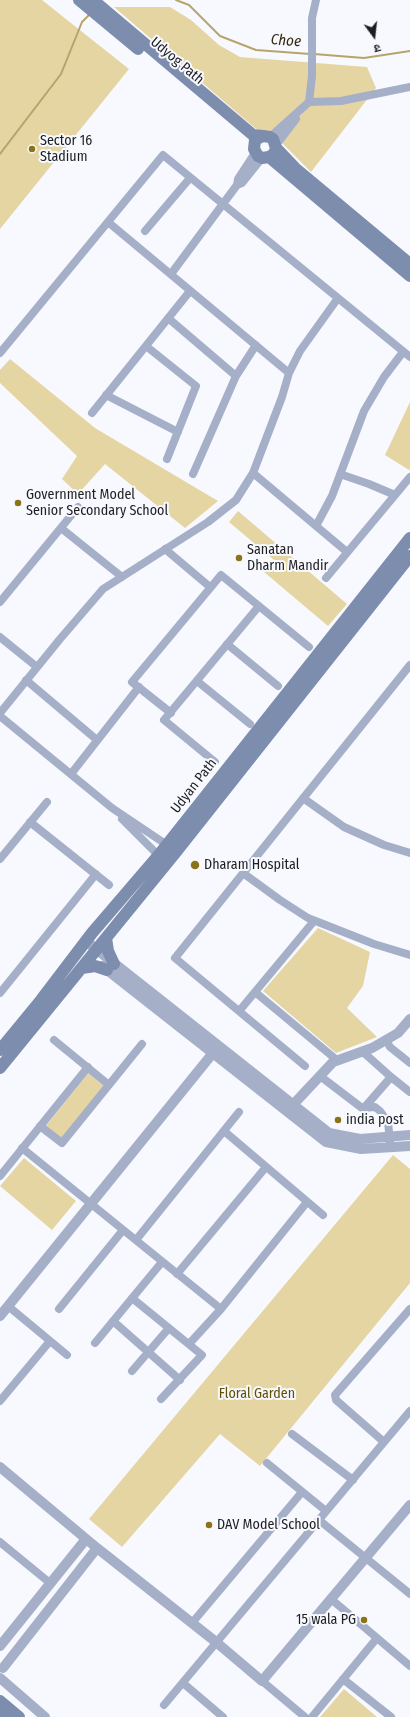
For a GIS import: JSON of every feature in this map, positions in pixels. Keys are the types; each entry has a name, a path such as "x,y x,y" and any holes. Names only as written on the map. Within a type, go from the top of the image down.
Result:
{"main road":[{"name":"Udyog Path","path":"79,0 110,20 249,142 265,148 295,168 410,264"},
{"name":"Udyog Path","path":"93,0 110,20"},
{"name":"Udyog Path","path":"265,148 410,276"},
{"name":"Udyan Path","path":"171,848 410,538"},
{"name":"Udyan Path","path":"0,1050 82,945 162,859 410,556"},
{"name":"Udyan Path","path":"0,1068 106,938 162,859"},
{"path":"82,968 95,966 111,967 106,938"},
{"path":"0,1700 19,1717"},
{"path":"0,1713 4,1717"}],"street":[{"path":"171,274 222,203 237,185 242,183 265,148 307,105 312,76 312,29 316,0"},
{"path":"307,105 376,95 410,87"},
{"path":"0,353 163,155 407,354 384,377 364,410 332,496 316,526"},
{"path":"145,231 190,178"},
{"path":"108,222 289,372"},
{"path":"92,413 190,291"},
{"path":"0,713 37,666 103,589 208,522 236,500 253,473 282,397 289,372 300,351 338,298"},
{"path":"168,318 236,376"},
{"path":"193,474 236,376 256,345"},
{"path":"146,346 196,386 167,459"},
{"path":"106,395 178,432"},
{"path":"253,473 347,552"},
{"path":"340,474 394,495"},
{"path":"326,578 410,477"},
{"path":"0,602 78,507"},
{"path":"61,528 122,577"},
{"path":"165,549 210,587"},
{"path":"171,713 132,682 221,574 309,647"},
{"path":"215,762 164,720 258,606"},
{"path":"0,636 37,666"},
{"path":"227,644 278,686"},
{"path":"305,1066 240,1010 175,958 410,666"},
{"path":"26,680 97,740"},
{"path":"197,681 250,724"},
{"path":"71,774 139,687"},
{"path":"0,716 112,808 171,848"},
{"path":"303,798 344,827 384,845 410,853"},
{"path":"0,859 47,802"},
{"path":"112,808 162,859"},
{"path":"30,822 109,885"},
{"path":"244,873 280,900 314,921 374,944 410,955"},
{"path":"0,993 96,874"},
{"path":"240,1010 314,921"},
{"path":"82,945 290,1108 326,1142 361,1148 390,1142 410,1135"},
{"path":"255,992 338,1061"},
{"path":"290,1108 333,1062 372,1048 398,1033 410,1019"},
{"path":"54,1040 109,1085"},
{"path":"386,1040 390,1047 410,1063"},
{"path":"40,1126 62,1143 142,1044"},
{"path":"0,1316 216,1050"},
{"path":"363,1052 410,1092"},
{"path":"0,1176 88,1067"},
{"path":"320,1076 364,1108 375,1107 386,1118 390,1126 390,1142"},
{"path":"364,1108 391,1076"},
{"path":"136,1240 239,1112"},
{"path":"224,1131 323,1215"},
{"path":"390,1142 410,1146"},
{"path":"22,1148 220,1309"},
{"path":"177,1274 266,1167"},
{"path":"189,1344 220,1309 307,1202"},
{"path":"59,1309 123,1230"},
{"path":"95,1343 162,1262"},
{"path":"132,1298 202,1355 161,1399"},
{"path":"8,1306 67,1355"},
{"path":"384,1442 336,1400 335,1395 409,1312"},
{"path":"113,1322 180,1380"},
{"path":"132,1371 169,1328"},
{"path":"0,1402 50,1341"},
{"path":"164,1705 410,1411"},
{"path":"292,1434 353,1480"},
{"path":"267,1463 326,1511"},
{"path":"0,1467 97,1548 216,1642 305,1717"},
{"path":"192,1623 302,1492"},
{"path":"262,1681 410,1505"},
{"path":"319,1520 410,1594"},
{"path":"0,1646 86,1539"},
{"path":"0,1542 50,1583"},
{"path":"45,1717 1,1673 97,1548"},
{"path":"331,1599 410,1666"},
{"path":"312,1717 377,1638"},
{"path":"343,1679 391,1717"},
{"path":"183,1683 223,1717"}],"green space":[{"name":"Sector 16 Stadium","path":"0,0 42,0 129,69 0,229"},
{"path":"114,7 170,7 191,20 219,45 240,57 367,67 376,88 311,172 279,140 255,128"},
{"path":"10,359 95,428 218,501 185,528 105,464 78,494 62,479 77,456 0,383 0,370"},
{"path":"410,402 410,469 409,470 385,455"},
{"path":"238,511 347,604 328,626 264,572 274,560 229,522"},
{"path":"318,928 370,952 363,986 347,1008 377,1037 336,1053 263,991"},
{"path":"88,1073 104,1086 62,1139 46,1126"},
{"name":"Floral Garden","path":"393,1155 410,1169 410,1283 260,1466 220,1434 122,1547 89,1519"},
{"path":"24,1158 76,1201 52,1230 0,1186"},
{"path":"344,1689 377,1717 320,1717"}],"waterway":[{"name":"Choe","path":"176,0 189,5 220,36 256,50 310,54"},
{"name":"Choe","path":"0,154 61,74 82,22 89,15"},
{"name":"Choe","path":"314,54 364,58 410,51"}],"place":[{"name":"Sector 16 Stadium","path":"32,149"},
{"name":"Government Model Senior Secondary School","path":"18,503"},
{"name":"Sanatan Dharm Mandir","path":"239,558"},
{"name":"Dharam Hospital","path":"195,865"},
{"name":"india post","path":"338,1120"},
{"name":"DAV Model School","path":"209,1525"},
{"name":"15 wala PG","path":"364,1620"}]}
